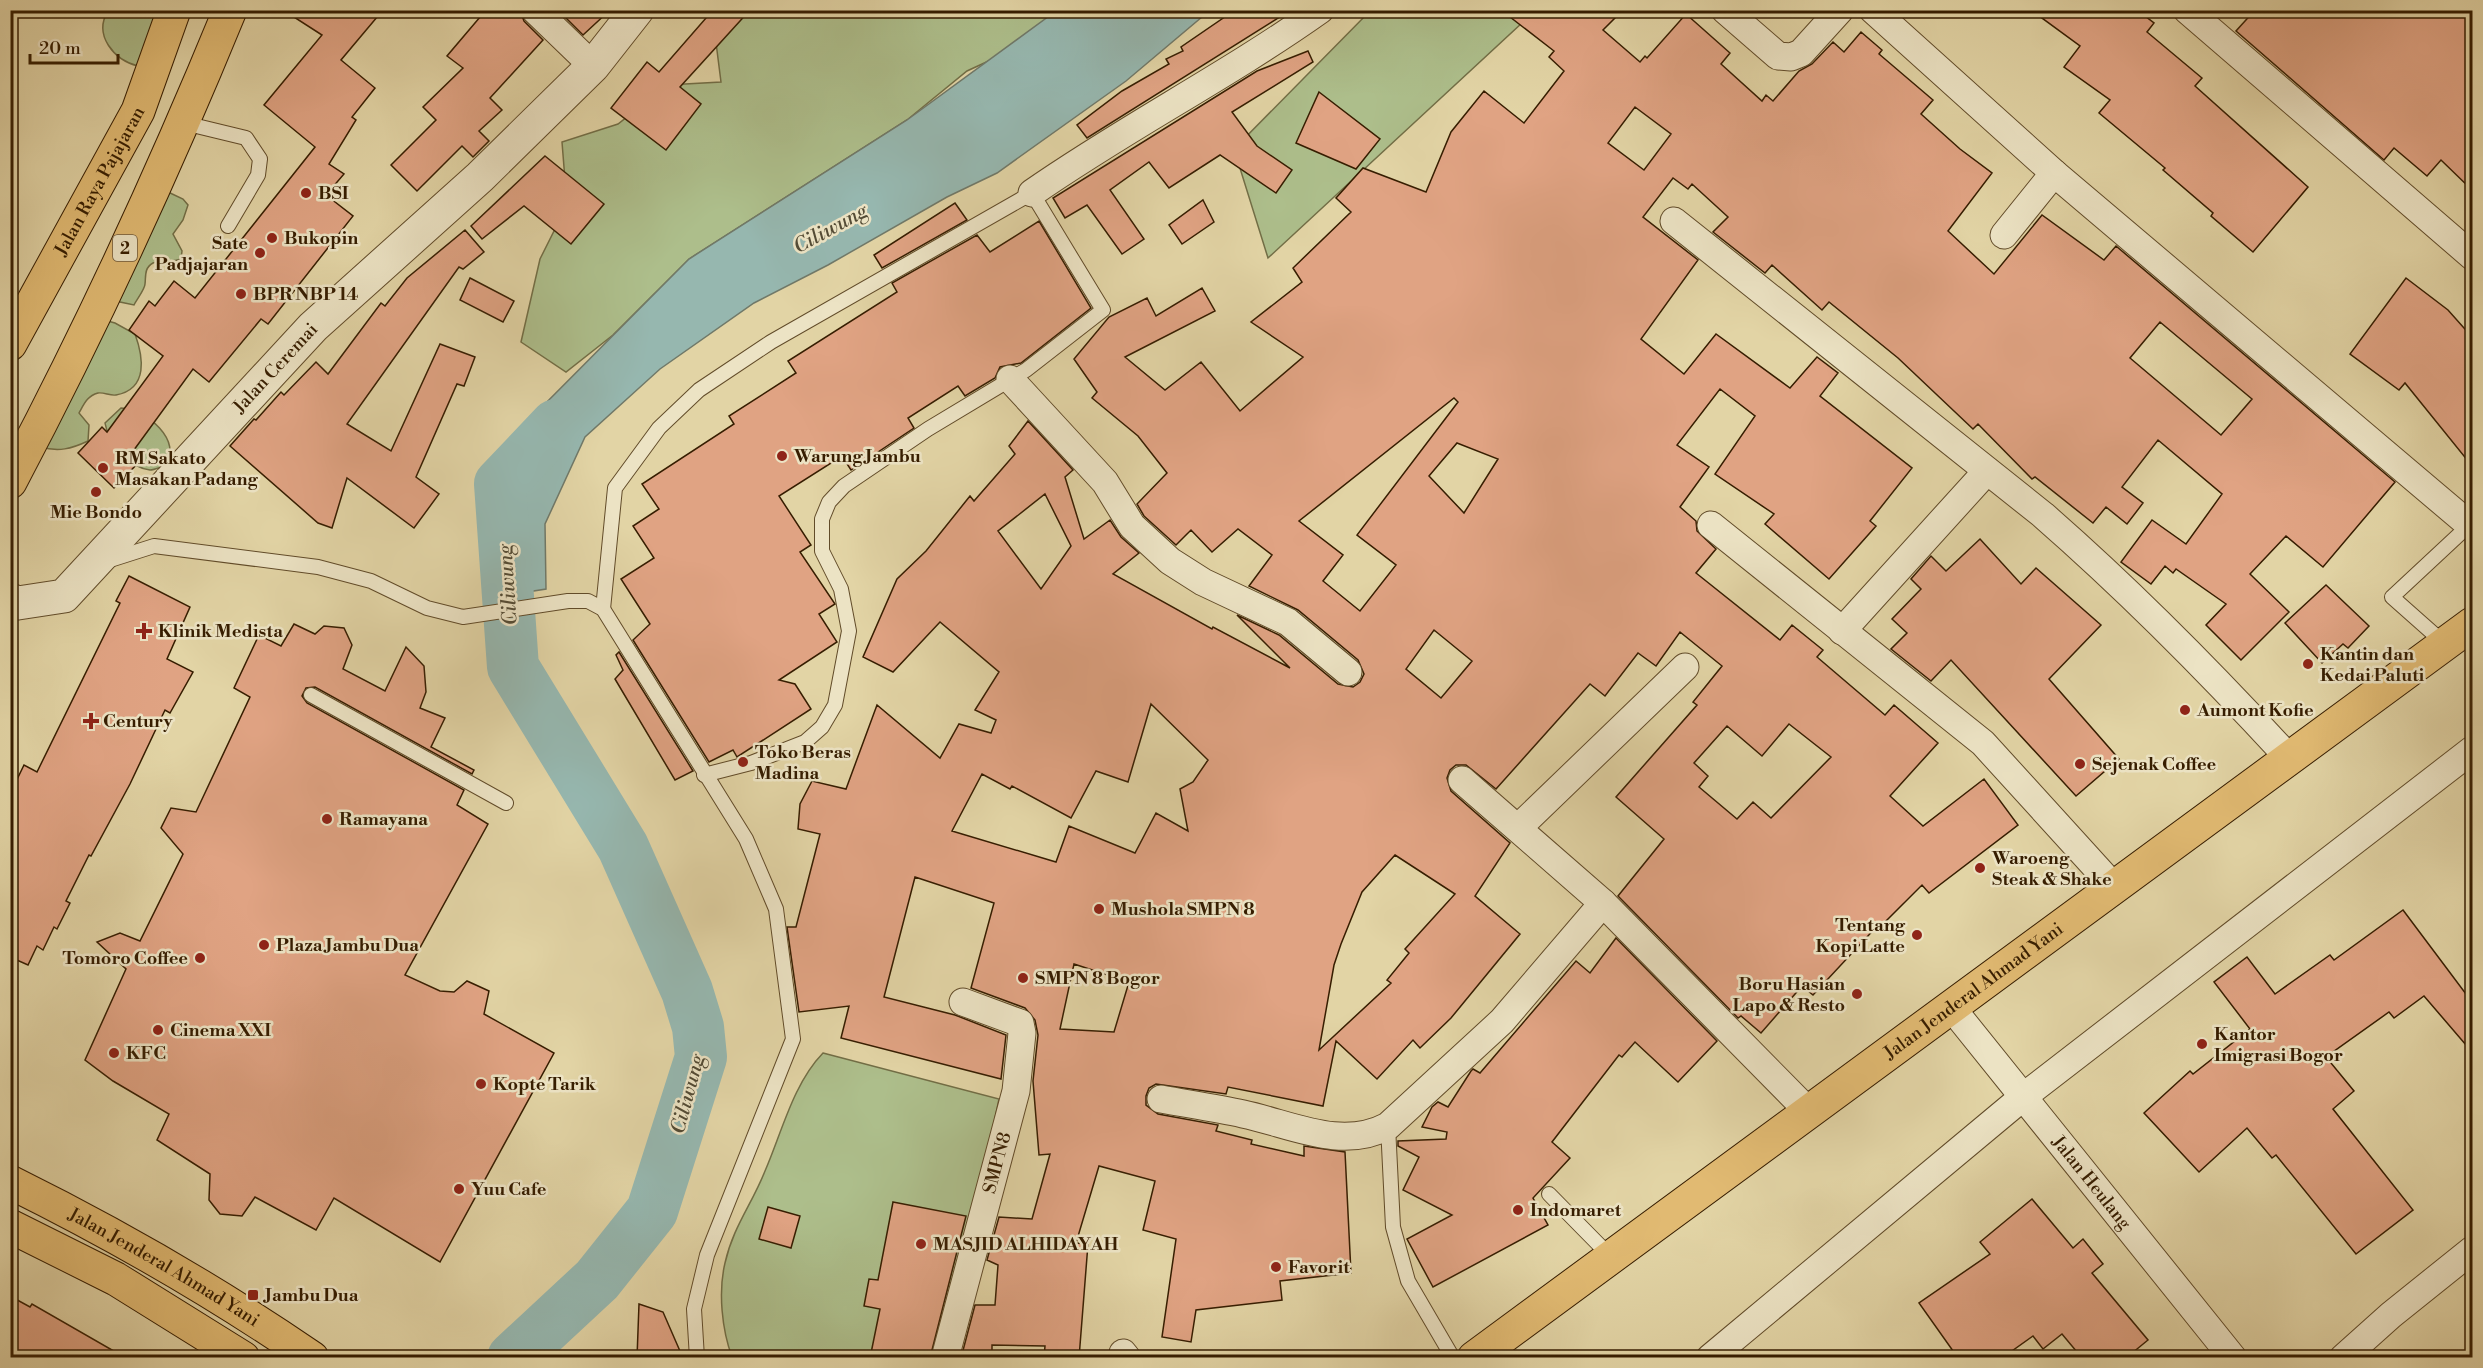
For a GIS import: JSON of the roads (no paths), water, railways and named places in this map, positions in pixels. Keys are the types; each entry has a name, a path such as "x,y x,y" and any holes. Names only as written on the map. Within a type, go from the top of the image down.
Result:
{"main road":[{"name":"Jalan Raya Pajajaran","path":"10,344 138,111 174,10"},
{"name":"2","path":"10,482 58,392 184,123 230,10"},
{"name":"Jalan Jenderal Ahmad Yani","path":"1474,1358 2472,624"},
{"name":"Jalan Jenderal Ahmad Yani","path":"10,1182 86,1220 175,1270 312,1358"},
{"name":"Jalan Jenderal Ahmad Yani","path":"10,1226 116,1280 243,1358"}],"street":[{"path":"534,10 593,66"},
{"name":"Jalan Ceremai","path":"10,600 18,603 64,596 88,567 313,327 480,177 593,66 637,10"},
{"path":"1032,193 1160,110 1265,49 1320,10"},
{"path":"1725,10 1778,57 1791,57 1801,53 1840,10"},
{"path":"1873,10 2054,172 2472,526"},
{"path":"2187,10 2472,256"},
{"path":"2004,236 2054,172"},
{"path":"1674,220 1987,471 2101,566 2203,666 2290,759"},
{"path":"1010,379 1105,482 1132,526 1170,561 1203,582 1288,622 1348,672"},
{"path":"1842,631 1987,471"},
{"path":"1711,525 1983,743 2114,887"},
{"path":"1518,828 1685,667"},
{"path":"1710,1358 2023,1097 2472,750"},
{"path":"1462,780 1603,903 1809,1112"},
{"path":"1161,1099 1245,1114 1314,1134 1355,1137 1372,1134 1388,1126 1503,1021 1603,903"},
{"name":"SMPN8","path":"945,1358 1016,1091 1022,1033 1020,1023 963,1002"},
{"name":"Jalan Heulang","path":"1951,1007 2233,1358"},
{"path":"2343,1358 2391,1315 2472,1250"}],"lane":[{"path":"184,123 246,138 260,159 258,175 228,226"},
{"path":"603,609 615,488 659,428 699,390 771,342 1032,193 1103,310 1036,363 928,429 844,486 829,502 822,519 822,551 841,589 849,631 835,705 822,727 805,742 751,764 704,775"},
{"path":"2445,644 2392,597 2465,529 2472,535"},
{"path":"88,567 154,546 318,567 371,581 427,608 463,616 568,601 588,601 603,609 704,775 746,839 776,909 793,1039 707,1255 694,1309 697,1358"},
{"path":"311,695 506,803"},
{"path":"1388,1126 1393,1227 1408,1281 1453,1358"},
{"path":"1549,1194 1611,1257"}],"water":[{"path":"1056,11 1209,11 1126,81 997,173 947,197 828,265 754,303 660,369 585,437 545,524 546,589 495,597 496,528 510,460 531,418 689,259 907,120"}],"waterway":[{"name":"Ciliwung","path":"513,1358 597,1280 652,1211 701,1057 698,1027 687,991 623,847 513,667 500,484 556,425"}],"place":[{"name":"BSI","path":"306,193"},
{"name":"Bukopin","path":"272,238"},
{"name":"Sate Padjajaran","path":"260,253"},
{"name":"BPR NBP 14","path":"241,294"},
{"name":"Warung Jambu","path":"782,456"},
{"name":"RM Sakato Masakan Padang","path":"103,468"},
{"name":"Mie Bondo","path":"96,492"},
{"name":"Klinik Medista","path":"144,631"},
{"name":"Kantin dan Kedai Paluti","path":"2308,664"},
{"name":"Aumont Kofie","path":"2185,710"},
{"name":"Century","path":"91,721"},
{"name":"Toko Beras Madina","path":"743,762"},
{"name":"Sejenak Coffee","path":"2080,764"},
{"name":"Ramayana","path":"327,819"},
{"name":"Waroeng Steak & Shake","path":"1980,868"},
{"name":"Mushola SMPN 8","path":"1099,909"},
{"name":"Tentang Kopi Latte","path":"1917,935"},
{"name":"Plaza Jambu Dua","path":"264,945"},
{"name":"Tomoro Coffee","path":"200,958"},
{"name":"SMPN 8 Bogor","path":"1023,978"},
{"name":"Boru Hasian Lapo & Resto","path":"1857,994"},
{"name":"Cinema XXI","path":"158,1030"},
{"name":"Kantor Imigrasi Bogor","path":"2202,1044"},
{"name":"KFC","path":"114,1053"},
{"name":"Kopte Tarik","path":"481,1084"},
{"name":"Yuu Cafe","path":"459,1189"},
{"name":"Indomaret","path":"1518,1210"},
{"name":"MASJID ALHIDAYAH","path":"921,1244"},
{"name":"Favorit","path":"1276,1267"},
{"name":"Jambu Dua","path":"253,1295"}]}
